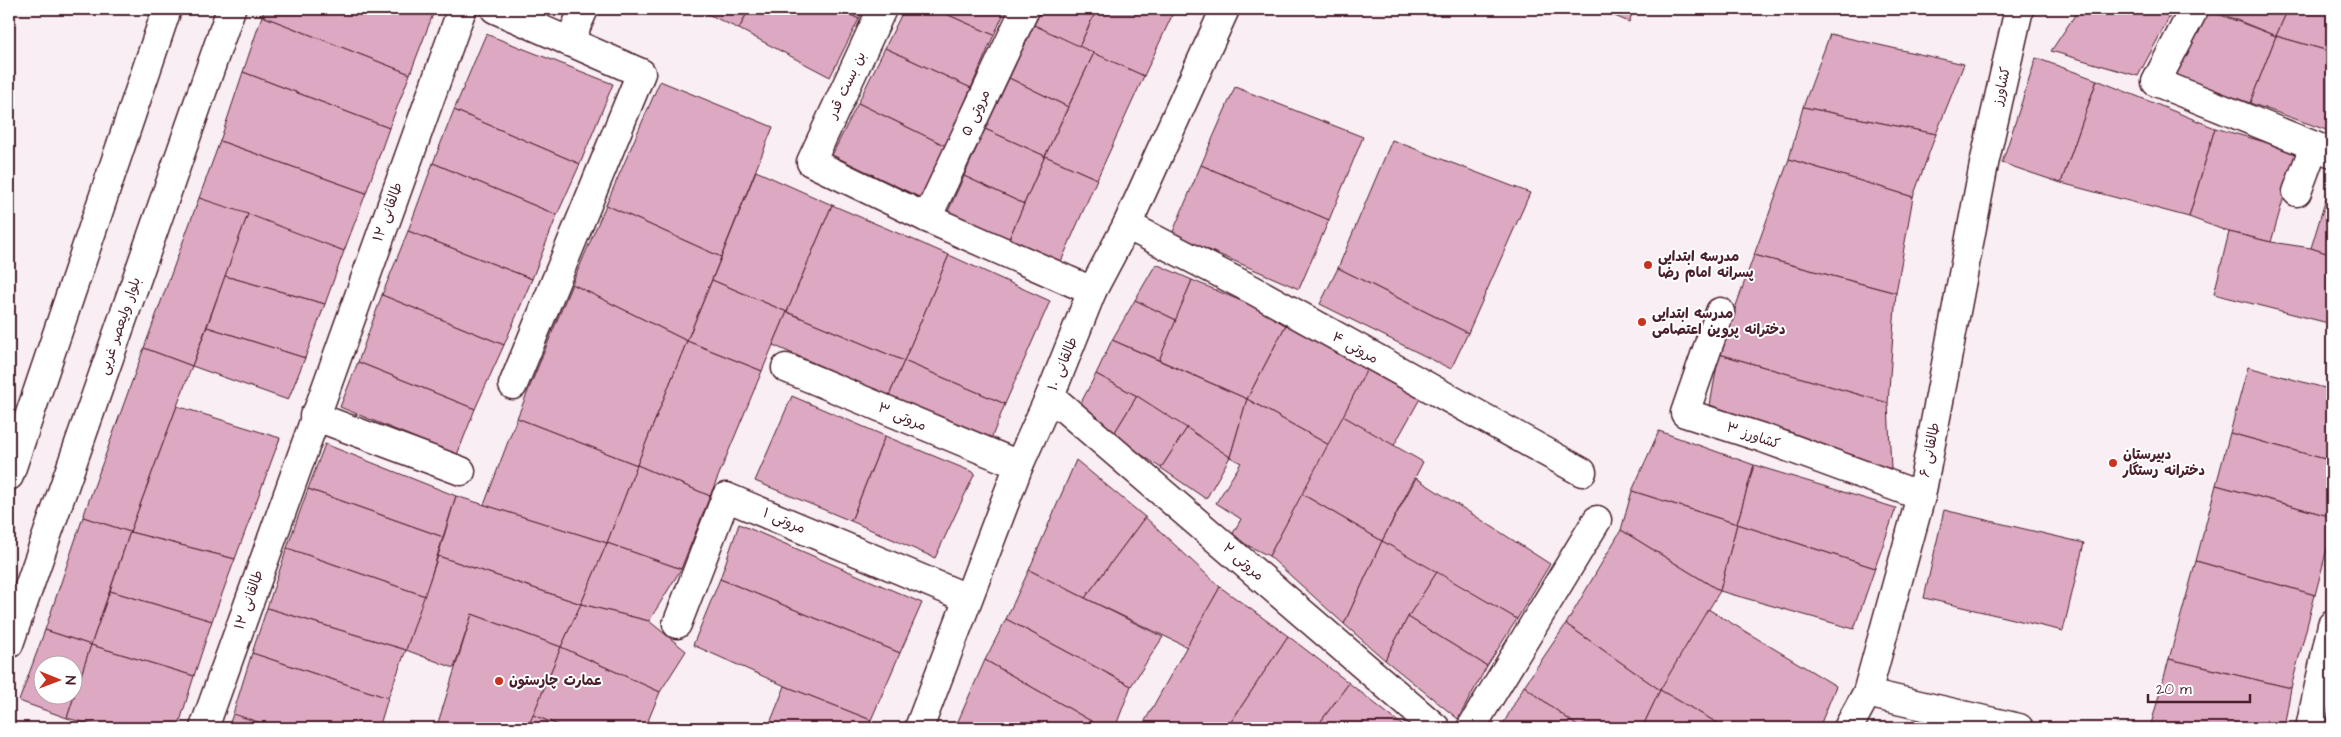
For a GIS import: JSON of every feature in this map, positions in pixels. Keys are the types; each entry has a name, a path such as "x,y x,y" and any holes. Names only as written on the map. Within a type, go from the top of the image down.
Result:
{"street":[{"path":"9,476 167,9"},
{"name":"بلوار ولیعصر غربی","path":"9,644 231,9"},
{"name":"طالقانی ۱۲","path":"204,728 314,416 462,9"},
{"path":"495,9 641,73 513,385"},
{"path":"569,42 584,9"},
{"name":"بن بست قدر","path":"882,9 811,162 927,218"},
{"name":"مروتی ۵","path":"927,218 1025,9"},
{"name":"طالقانی ۱۰","path":"919,728 1019,465 1050,396 1092,291 1127,225 1225,9"},
{"name":"کشاورز","path":"1984,164 2020,9"},
{"path":"2194,9 2156,82 2323,150 2297,192"},
{"name":"طالقانی ۶","path":"1848,728 1867,693 1921,496 1984,164"},
{"path":"927,218 1092,291"},
{"name":"مروتی ۴","path":"1127,225 1253,290 1582,472"},
{"name":"کشاورز ۳","path":"1720,312 1685,413 1763,438 1921,496"},
{"name":"مروتی ۳","path":"786,368 1019,465"},
{"name":"مروتی ۲","path":"1050,396 1436,728"},
{"path":"314,416 462,471"},
{"name":"مروتی ۱","path":"677,624 726,497 967,598"},
{"path":"1471,728 1596,520"},
{"path":"2310,728 2326,679 2332,625"},
{"path":"1867,693 2019,728"}],"building":[{"path":"265,9 435,9 410,74 262,16"},
{"path":"697,9 749,9 739,29"},
{"path":"749,9 839,9 859,19 830,77 739,29"},
{"path":"839,9 864,9 859,19"},
{"path":"904,9 935,9 994,35 971,88 885,48"},
{"path":"935,9 1006,9 994,35"},
{"path":"1042,9 1097,9 1079,47 1034,25"},
{"path":"1097,9 1175,9 1144,76 1079,47"},
{"path":"1598,9 1634,9 1629,22"},
{"path":"2079,9 2148,9 2170,16 2138,76 2051,51"},
{"path":"2148,9 2174,9 2170,16"},
{"path":"2205,9 2276,36 2250,103 2173,75"},
{"path":"2210,9 2288,9 2276,36"},
{"path":"2288,9 2332,9 2332,52 2276,36"},
{"path":"262,16 410,74 389,128 243,72"},
{"path":"1034,25 1094,53 1068,107 1009,78"},
{"path":"486,34 613,84 580,164 454,110"},
{"path":"1830,34 1964,64 1936,134 1803,107"},
{"path":"2276,36 2332,52 2332,132 2250,103"},
{"path":"885,48 971,88 946,146 858,103"},
{"path":"1094,53 1144,76 1097,179 1045,156"},
{"path":"2036,58 2097,80 2061,183 2002,163"},
{"path":"243,72 389,128 366,193 220,141"},
{"path":"1009,78 1068,107 1045,156 985,129"},
{"path":"2097,80 2215,128 2189,217 2061,183"},
{"path":"660,81 773,127 721,257 606,205"},
{"path":"1235,87 1363,137 1329,220 1201,165"},
{"path":"858,103 946,146 921,198 832,155"},
{"path":"1803,107 1936,134 1913,197 1789,159"},
{"path":"454,110 580,164 557,215 433,163"},
{"path":"2215,128 2297,151 2271,242 2229,232 2189,217"},
{"path":"985,129 1045,156 1024,204 964,176"},
{"path":"1392,140 1530,193 1468,333 1338,268"},
{"path":"220,141 366,193 344,251 199,198"},
{"path":"1045,156 1097,179 1060,264 1008,241"},
{"path":"1789,159 1913,197 1896,293 1754,255"},
{"path":"433,163 557,215 532,279 408,231"},
{"path":"1201,165 1329,220 1299,289 1172,234"},
{"path":"756,171 832,205 787,312 712,280"},
{"path":"964,176 1024,204 1008,241 946,216"},
{"path":"2332,179 2332,255 2311,248"},
{"path":"199,198 248,214 192,366 144,348"},
{"path":"606,205 721,257 687,341 572,284"},
{"path":"832,205 949,255 904,361 787,312"},
{"path":"248,214 344,251 325,304 225,276"},
{"path":"408,231 532,279 504,345 382,295"},
{"path":"2229,232 2271,242 2311,248 2332,255 2332,324 2214,294"},
{"path":"949,255 1050,301 1005,404 904,361"},
{"path":"1754,255 1896,293 1888,403 1719,354"},
{"path":"1156,264 1192,280 1176,320 1135,300"},
{"path":"1338,268 1468,333 1451,369 1320,304"},
{"path":"225,276 325,304 305,358 207,327"},
{"path":"712,280 787,312 762,371 687,341"},
{"path":"1192,280 1288,321 1247,399 1159,360"},
{"path":"572,284 687,341 637,465 517,418"},
{"path":"382,295 504,345 475,409 358,362"},
{"path":"1135,300 1176,320 1159,360 1112,340"},
{"path":"787,312 904,361 889,396 773,345"},
{"path":"1288,321 1367,369 1329,445 1247,399"},
{"path":"207,327 305,358 288,400 192,366"},
{"path":"1112,340 1247,399 1230,457 1137,396 1096,374"},
{"path":"687,341 762,371 710,496 637,465"},
{"path":"144,348 192,366 130,532 83,517"},
{"path":"1719,354 1888,403 1891,469 1710,405"},
{"path":"904,361 1005,404 991,439 889,396"},
{"path":"358,362 475,409 457,455 340,407"},
{"path":"2248,367 2332,390 2332,461 2230,433"},
{"path":"1367,369 1422,395 1393,447 1343,416"},
{"path":"1096,374 1137,396 1113,435 1076,412"},
{"path":"792,396 885,436 851,521 755,481"},
{"path":"1137,396 1187,428 1161,468 1113,435"},
{"path":"1247,399 1329,445 1269,556 1231,537 1241,519 1216,503 1241,463 1230,457"},
{"path":"177,406 280,438 235,559 130,532"},
{"path":"1343,416 1423,462 1382,541 1302,494"},
{"path":"517,418 637,465 607,543 484,505"},
{"path":"1187,428 1230,457 1206,499 1161,468"},
{"path":"1659,431 1754,465 1737,524 1632,491"},
{"path":"2230,433 2332,461 2332,517 2216,485"},
{"path":"885,436 975,473 935,558 851,521"},
{"path":"325,444 456,496 443,537 308,489"},
{"path":"1076,460 1145,517 1085,598 1029,570"},
{"path":"637,465 710,496 681,569 607,543"},
{"path":"1754,465 1896,508 1875,568 1737,524"},
{"path":"1416,478 1550,564 1517,619 1382,541"},
{"path":"2216,485 2332,517 2332,530 2315,595 2196,561"},
{"path":"308,489 443,537 425,596 287,548"},
{"path":"1632,491 1737,524 1720,591 1621,530"},
{"path":"1302,494 1382,541 1344,624 1269,556"},
{"path":"456,496 607,543 581,604 438,556"},
{"path":"1944,510 2084,543 2063,631 1924,598"},
{"path":"83,517 130,532 91,645 45,630"},
{"path":"1145,517 1220,587 1187,647 1085,598"},
{"path":"739,524 922,603 900,653 720,579"},
{"path":"1737,524 1875,568 1854,629 1720,591"},
{"path":"1621,530 1720,591 1660,690 1566,624"},
{"path":"130,532 235,559 212,621 110,591"},
{"path":"1382,541 1437,572 1408,617 1385,660 1344,624"},
{"path":"607,543 681,569 649,621 581,604"},
{"path":"287,548 425,596 406,650 267,608"},
{"path":"438,556 581,604 561,647 472,614 454,668 406,650"},
{"path":"2196,561 2315,595 2291,688 2169,659"},
{"path":"1029,570 1163,637 1131,686 1006,619"},
{"path":"1437,572 1517,619 1487,666 1408,617"},
{"path":"720,579 900,653 871,720 785,686 693,645"},
{"path":"1220,587 1288,636 1227,728 1141,728"},
{"path":"110,591 212,621 194,676 91,645"},
{"path":"581,604 649,621 686,651 660,692 561,647"},
{"path":"267,608 406,650 388,698 252,653"},
{"path":"1708,609 1836,686 1819,728 1726,728 1660,690"},
{"name":"عمارت چارستون","path":"472,614 561,647 528,728 442,728 437,726"},
{"path":"1408,617 1487,666 1458,719 1385,660"},
{"path":"1006,619 1131,686 1115,728 1103,728 985,660"},
{"path":"1566,624 1660,690 1642,728 1580,728 1524,686"},
{"path":"45,630 91,645 82,672 82,654 36,654"},
{"path":"1288,636 1349,683 1316,728 1227,728"},
{"path":"91,645 194,676 178,728 104,728 67,718 72,704 82,704 82,672"},
{"path":"561,647 660,692 645,728 565,728 533,715"},
{"path":"252,653 388,698 379,728 276,728 233,714"},
{"path":"2169,659 2291,688 2284,728 2150,728"},
{"path":"985,660 1103,728 955,728"},
{"path":"32,666 32,704 72,704 67,718 19,701"},
{"path":"1349,683 1406,728 1316,728"},
{"path":"785,686 871,720 868,728 768,728"},
{"path":"1524,686 1580,728 1501,728"},
{"path":"1660,690 1726,728 1642,728"},
{"path":"233,714 276,728 228,728"},
{"path":"533,715 565,728 528,728"}],"place":[{"name":"مدرسه ابتدایی پسرانه امام رضا","path":"1648,265"},
{"name":"مدرسه ابتدایی دخترانه پروین اعتصامی","path":"1642,322"},
{"name":"دبیرستان دخترانه رستگار","path":"2113,463"},
{"name":"عمارت چارستون","path":"499,681"}]}
